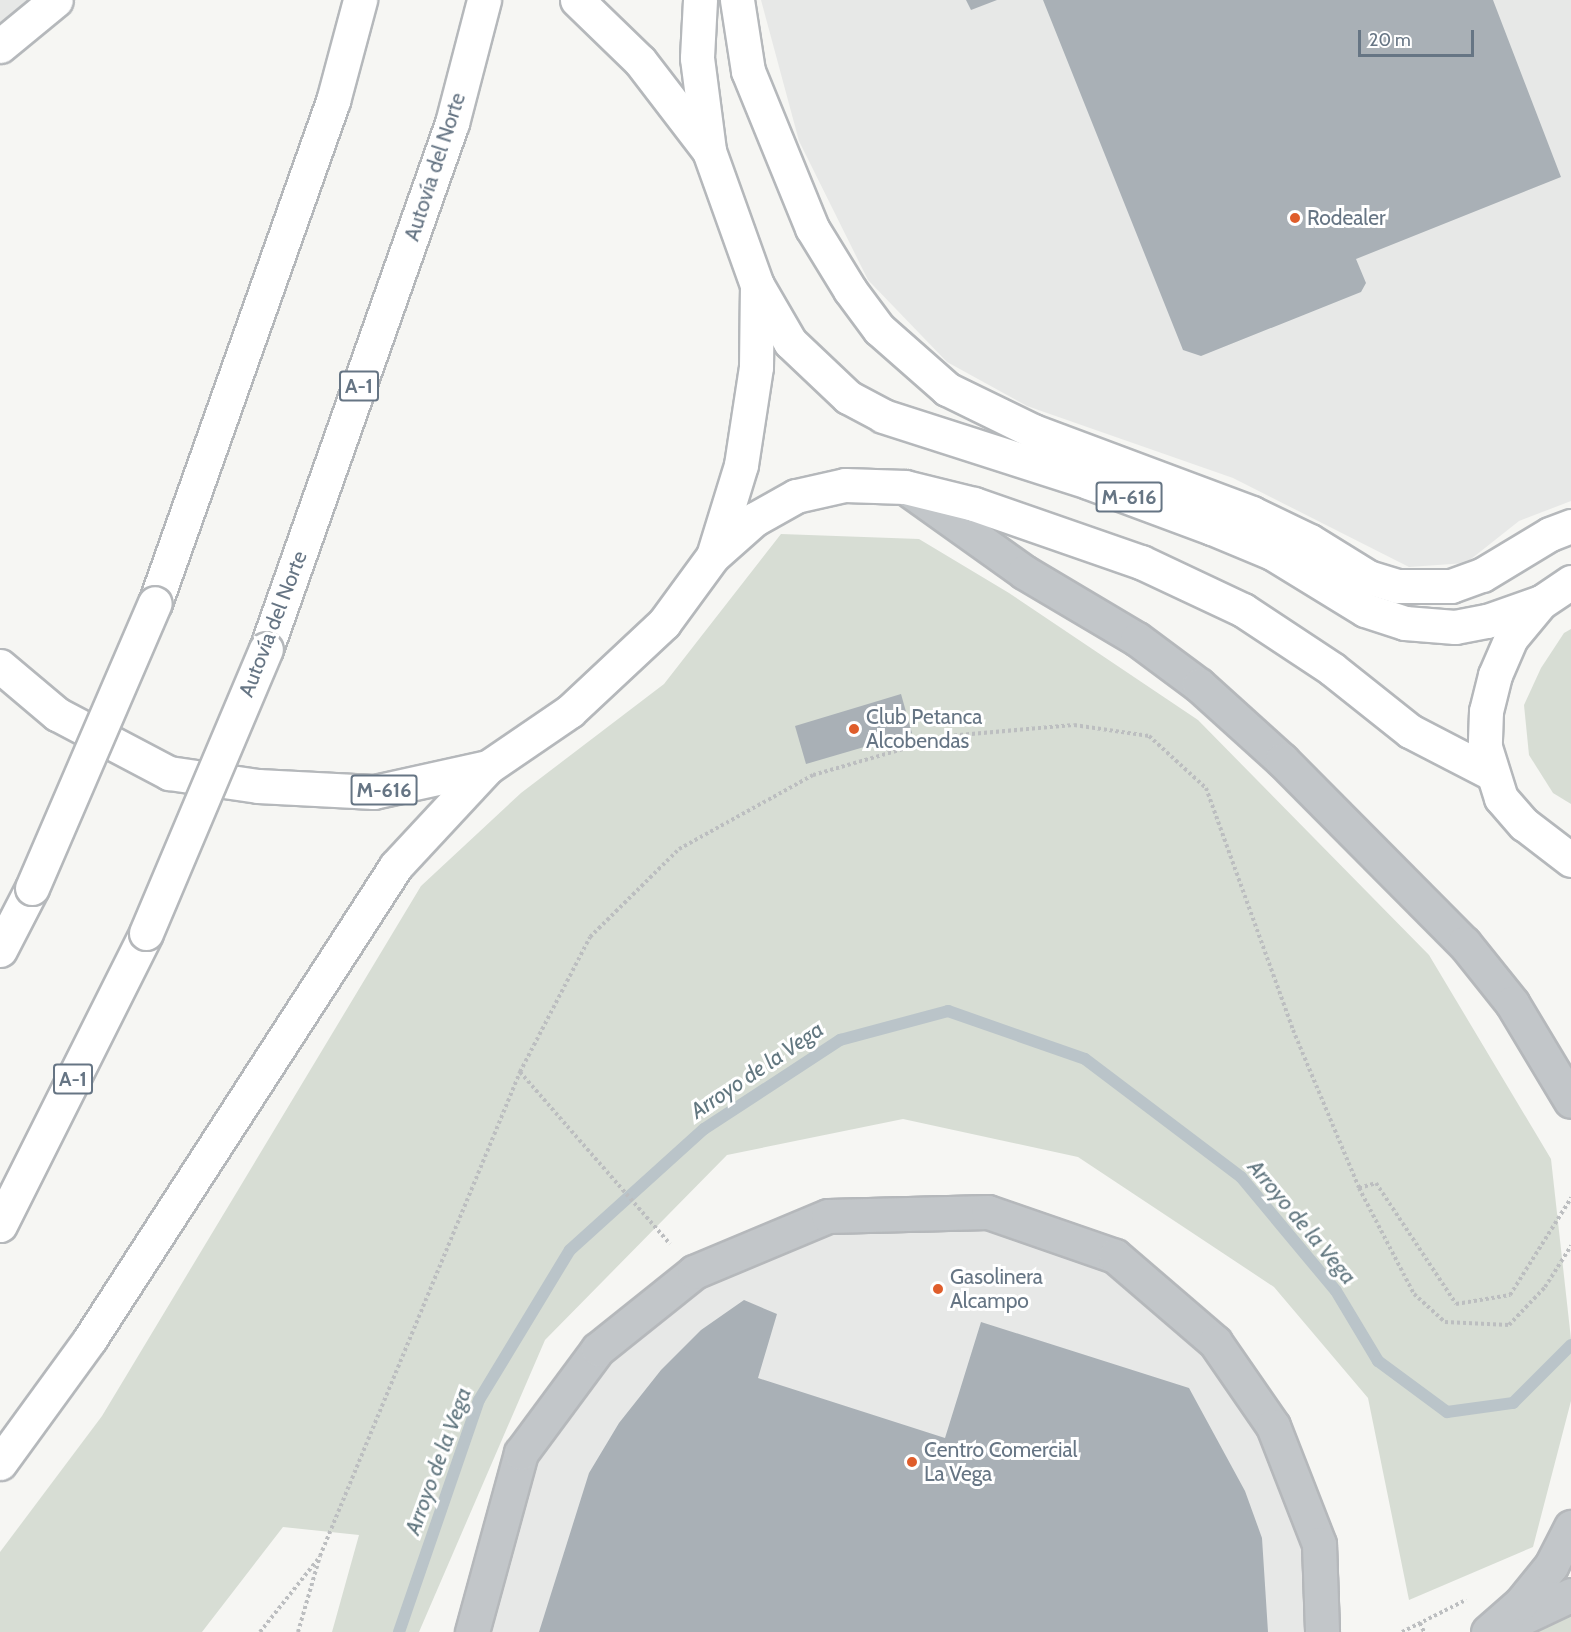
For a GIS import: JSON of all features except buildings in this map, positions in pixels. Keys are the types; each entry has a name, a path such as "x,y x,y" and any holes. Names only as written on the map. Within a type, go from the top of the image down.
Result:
{"highway":[{"path":"0,46 56,0"},
{"path":"0,950 32,888 155,603 333,101 360,0"},
{"name":"Autovía del Norte","path":"0,1225 146,933 266,649 452,123 484,0"},
{"name":"M-616","path":"578,0 640,61 709,151 757,285 790,342 848,397 924,430 1088,482 1212,528 1272,553 1365,610 1405,623 1455,627 1540,602 1571,582"},
{"path":"700,0 698,58 709,151"},
{"path":"737,0 748,70 812,228 850,290 879,329 947,389 992,414 1112,463 1252,513 1368,577 1397,586 1451,586 1482,575 1550,534 1571,526"},
{"name":"M-616","path":"713,555 741,465 756,367 757,285"},
{"path":"1112,463 1212,528"},
{"name":"M-616","path":"0,666 57,714 169,773 258,786 374,792 488,767 570,711 664,623 713,555 755,519 796,496 845,485 905,487 974,504 1141,562 1244,610 1332,669 1410,731 1491,773"},
{"path":"1272,553 1344,562"},
{"name":"M-616","path":"1540,602 1511,638 1495,675 1486,711 1485,747 1491,773 1501,798 1524,824 1571,860"},
{"path":"0,1463 97,1329 396,866 488,767"}],"street":[{"path":"905,487 986,547 1137,639 1199,685 1348,824 1464,943 1512,1003 1556,1070 1571,1101"},
{"path":"472,1632 521,1453 598,1349 694,1272 828,1216 988,1212 1116,1256 1215,1342 1273,1426 1319,1544 1322,1632"},
{"path":"1490,1632 1521,1603 1551,1566 1571,1527"},
{"path":"1490,1632 1571,1595"}],"path":[{"path":"298,1632 320,1556 520,1072 590,937 679,849 813,775 948,736 1074,725 1149,736 1206,788 1293,1030 1359,1188 1413,1294 1445,1322 1509,1325 1545,1287 1571,1246"},
{"path":"520,1072 668,1243"},
{"path":"1359,1188 1376,1183 1456,1304 1510,1295 1571,1198"},
{"path":"260,1632 320,1556"},
{"path":"1420,1623 1424,1632"}],"shaded area":[{"path":"0,0 56,0 0,46"},
{"path":"761,0 1571,0 1571,501 1519,521 1466,563 1409,567 1233,478 1027,406 947,362 868,280 799,141"},
{"path":"781,534 919,539 1009,593 1198,720 1429,955 1551,1159 1571,1339 1571,1401 1533,1547 1409,1600 1368,1398 1274,1287 1078,1157 903,1119 727,1155 545,1340 419,1632 332,1632 359,1535 283,1527 202,1632 0,1632 0,1552 102,1416 421,886 521,793 664,684"},
{"path":"1571,629 1571,804 1553,793 1529,755 1524,705 1541,668 1564,633"},
{"name":"Centro Comercial La Vega","path":"988,1212 1115,1256 1215,1342 1319,1544 1322,1632 472,1632 521,1453 694,1272 828,1216"},
{"path":"1571,1613 1571,1632 1533,1632"}],"waterway":[{"name":"Arroyo de la Vega","path":"399,1632 479,1400 570,1250 704,1129 840,1040 948,1011 1085,1059 1241,1177 1336,1291 1378,1361 1447,1412 1513,1403 1571,1345"}],"place":[{"name":"Rodealer","path":"1295,218"},
{"name":"Club Petanca Alcobendas","path":"854,729"},
{"name":"Gasolinera Alcampo","path":"938,1289"},
{"name":"Centro Comercial La Vega","path":"912,1462"}]}
